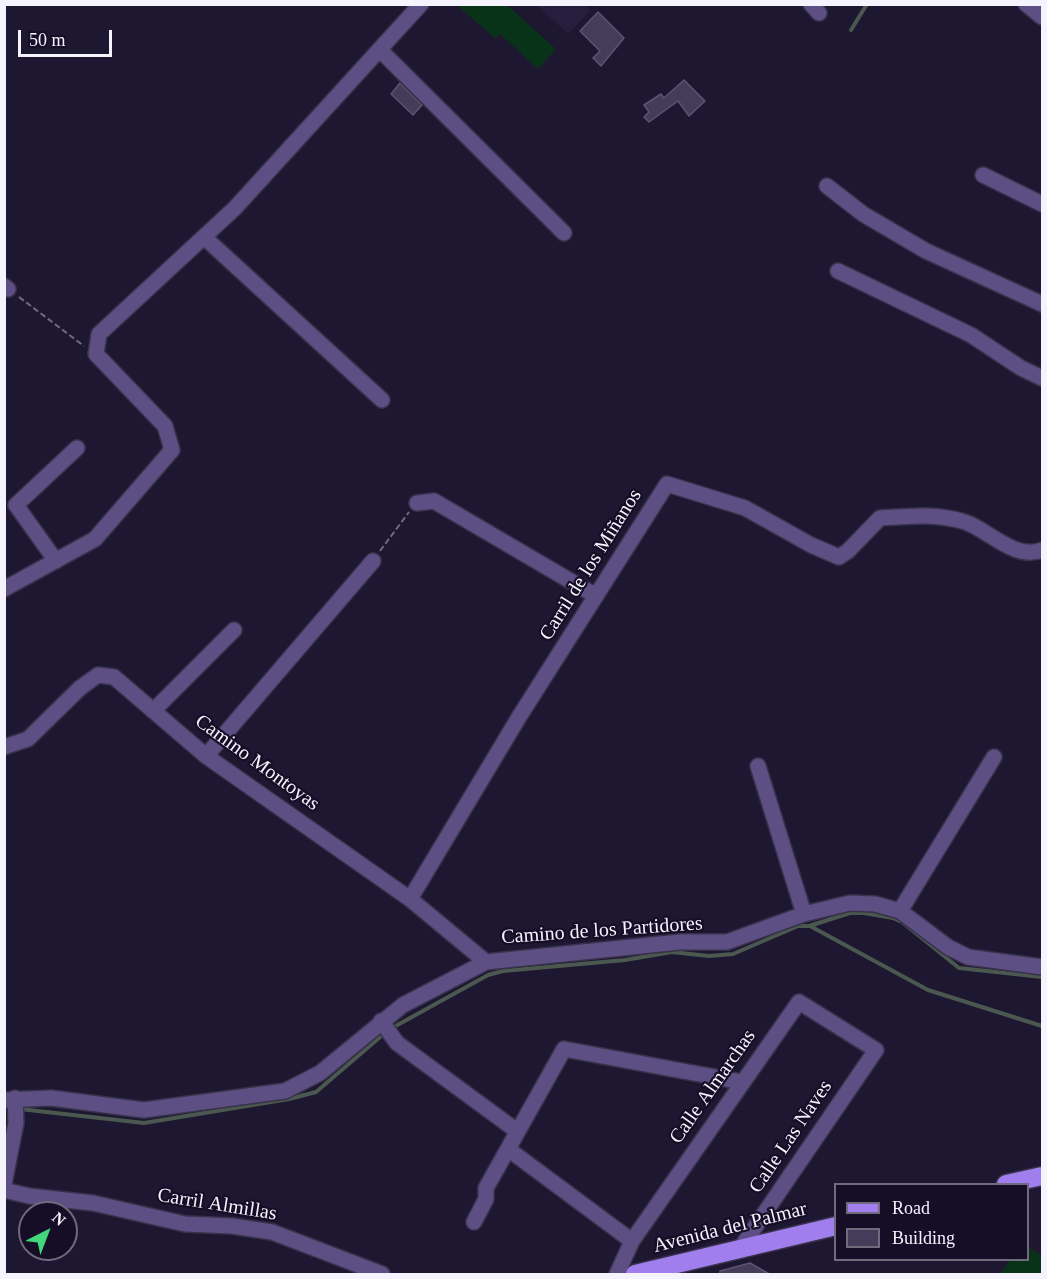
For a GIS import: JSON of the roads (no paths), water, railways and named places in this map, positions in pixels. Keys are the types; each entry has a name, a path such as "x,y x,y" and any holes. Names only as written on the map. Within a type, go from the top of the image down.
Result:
{"main road":[{"path":"1014,1183 1042,1176"},
{"name":"Avenida del Palmar","path":"635,1275 834,1226"},
{"path":"703,1275 715,1255"}],"street":[{"path":"4,590 95,539 172,450 165,426 96,354 99,334 236,208 421,4"},
{"path":"1026,4 1042,17"},
{"path":"380,50 564,233"},
{"path":"983,175 1042,204"},
{"path":"827,186 863,214 926,251 1042,304"},
{"path":"204,237 382,400"},
{"path":"838,271 971,335 1021,368 1042,378"},
{"path":"56,561 16,505 77,448"},
{"name":"Carril de los Miñanos","path":"410,899 513,726 667,484 745,508 811,545 839,557 880,518 919,515 965,522 1017,549 1029,552 1042,550"},
{"path":"417,503 434,501 596,596"},
{"path":"206,756 373,561"},
{"path":"153,711 234,630"},
{"name":"Camino Montoyas","path":"4,747 28,739 80,688 98,675 114,677 206,756 410,899 486,962"},
{"path":"900,911 994,757"},
{"path":"758,766 804,914"},
{"name":"Camino de los Partidores","path":"10,1099 51,1098 144,1110 285,1091 320,1073 403,1005 486,962 680,942 727,942 804,914 850,903 875,904 900,911 948,947 968,957 1042,967"},
{"name":"Calle Almarchas","path":"617,1275 632,1241 799,1002 876,1050"},
{"path":"381,1021 397,1043 517,1131"},
{"path":"474,1222 486,1199 486,1188 564,1048 742,1082"},
{"name":"Calle Las Naves","path":"740,1249 876,1050"},
{"path":"4,1184 16,1123 10,1099"},
{"path":"508,1149 632,1241"},
{"name":"Carril Almillas","path":"4,1190 29,1196 93,1203 185,1224 232,1226 272,1233 382,1275"}],"waterway":[{"path":"851,30 867,4"},
{"path":"392,1028 488,975 503,971 625,960 672,952 709,956 733,954 798,926 809,926 850,913 893,918 902,922 959,968 1042,977"},
{"path":"810,926 928,990 1042,1026"},
{"path":"20,1109 144,1123 289,1099 316,1092 386,1032"}]}
